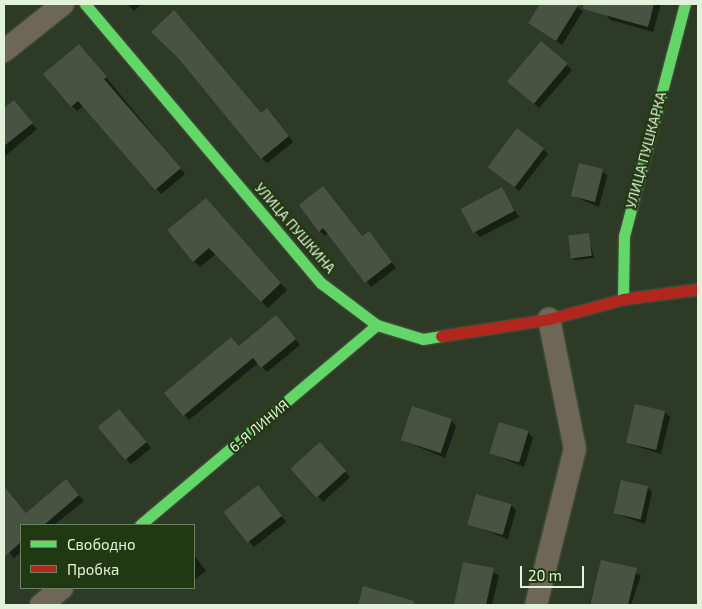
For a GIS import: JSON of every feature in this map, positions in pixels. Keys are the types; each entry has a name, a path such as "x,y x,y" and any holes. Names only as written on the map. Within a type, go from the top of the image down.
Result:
{"street":[{"path":"4,50 63,4"},
{"name":"УЛИЦА ПУШКИНА","path":"86,4 321,283 377,325 423,339 549,319 623,299 698,289"},
{"name":"УЛИЦА ПУШКАРКА","path":"623,299 624,236 685,4"},
{"path":"536,605 575,448 549,319"},
{"name":"6-Я ЛИНИЯ","path":"141,524 377,325"},
{"path":"41,605 61,589"}],"building":[{"path":"540,4 579,4 556,41 528,23"},
{"path":"583,4 654,4 648,27 583,9"},
{"path":"174,10 261,113 267,108 289,136 261,159 179,59 151,32"},
{"path":"541,41 568,63 534,104 507,82"},
{"path":"79,44 107,77 104,79 181,168 155,190 78,101 71,107 43,74"},
{"path":"14,100 33,123 4,146 4,108"},
{"path":"517,128 544,148 515,188 488,167"},
{"path":"579,163 603,169 595,202 571,196"},
{"path":"323,186 362,236 369,231 392,262 365,283 323,228 319,232 299,205"},
{"path":"502,187 515,211 473,233 461,209"},
{"path":"206,198 281,283 261,302 209,248 193,262 167,230"},
{"path":"589,233 592,256 571,258 568,236"},
{"path":"276,315 296,339 261,368 253,358 183,416 164,393 231,337 239,346"},
{"path":"635,404 665,411 656,450 626,443"},
{"path":"412,406 452,419 441,453 401,440"},
{"path":"119,409 147,442 125,460 98,427"},
{"path":"499,422 529,431 519,463 489,454"},
{"path":"320,442 346,471 316,498 290,469"},
{"path":"66,479 79,495 45,524 20,524 20,543 4,557 4,486 26,513"},
{"path":"621,480 648,486 641,519 613,513"},
{"path":"258,485 282,516 247,543 223,512"},
{"path":"476,494 512,504 503,535 467,525"},
{"path":"601,560 637,568 628,605 590,605"},
{"path":"463,562 494,568 486,605 454,605"},
{"path":"363,586 414,601 414,605 358,605"}],"traffic: fast":[{"path":"85,4 321,283 377,325 423,339 441,336"},
{"path":"623,299 624,236 685,4"},
{"path":"141,524 377,325"}],"traffic: jam":[{"path":"441,336 549,319 623,299 698,289"}]}
